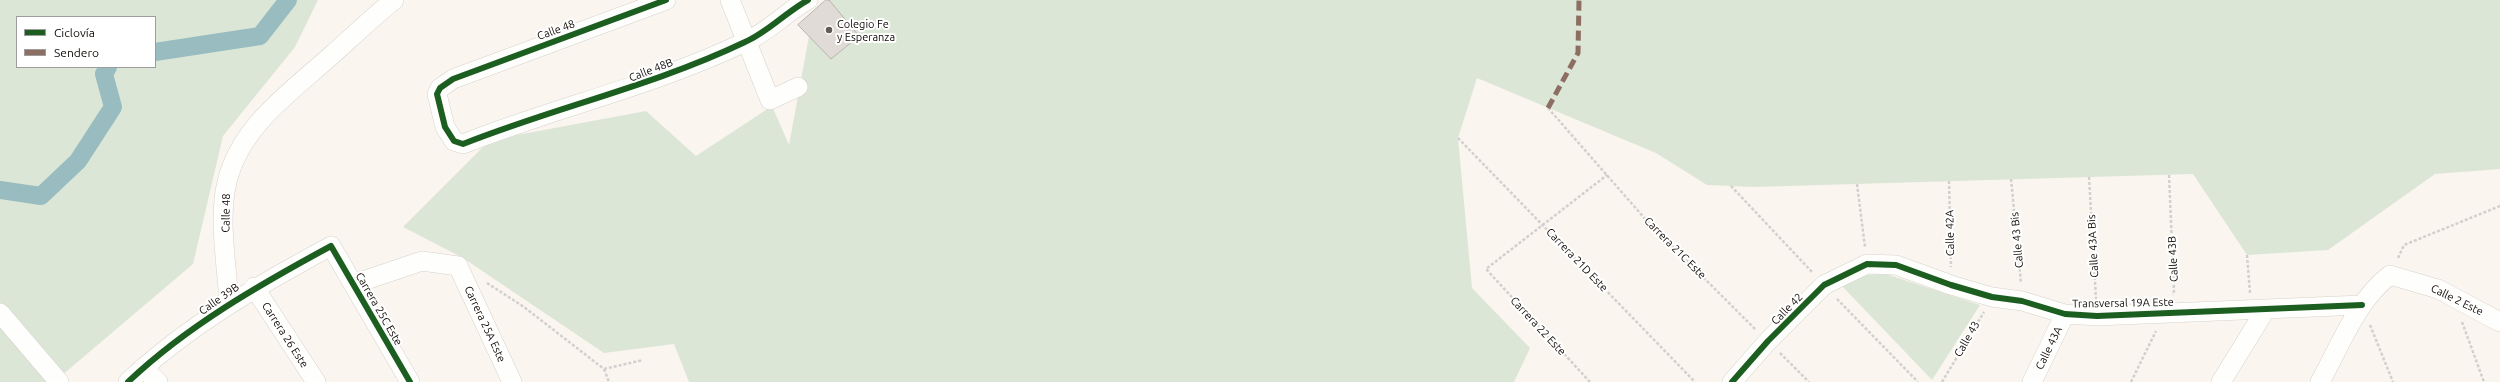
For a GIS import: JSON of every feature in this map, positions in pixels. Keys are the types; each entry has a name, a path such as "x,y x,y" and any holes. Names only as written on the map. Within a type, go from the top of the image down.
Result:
{"street":[{"name":"Calle 48","path":"229,303 224,207 227,183 233,162 249,134 283,96 394,0"},
{"name":"Calle 48","path":"453,79 666,0"},
{"path":"730,0 770,100 798,88"},
{"name":"Calle 48B","path":"453,79 440,88 437,94 445,127 454,141 463,144 489,134 636,87 747,42 808,0"},
{"name":"Calle 39B","path":"128,382 143,368 229,303 254,287 330,246"},
{"name":"Carrera 25C Este","path":"330,246 354,284 410,382"},
{"name":"Carrera 25A Este","path":"354,284 422,261 458,266 512,382"},
{"name":"Transversal 19A Este","path":"1867,264 1896,265 1951,285 1992,297 2022,301 2065,314 2097,316 2362,305"},
{"name":"Calle 42","path":"1732,382 1768,341 1824,285 1867,264"},
{"path":"2320,382 2362,305 2380,283 2390,275"},
{"name":"Calle 2 Este","path":"2390,275 2438,289 2500,322"},
{"name":"Carrera 26 Este","path":"254,287 316,382"},
{"path":"2221,382 2266,309"},
{"path":"0,313 59,382"},
{"name":"Calle 43A","path":"2032,382 2065,314"},
{"path":"143,368 158,382"}],"path":[{"path":"1542,225 1607,176"},
{"path":"1856,184 1867,264"},
{"path":"2390,275 2404,245 2500,206"},
{"path":"2247,255 2250,294 2266,309"},
{"path":"485,282 524,307 604,369 609,382"},
{"path":"2453,298 2484,382"},
{"path":"2362,305 2393,382"},
{"path":"604,369 643,360"}],"green space":[{"path":"0,0 318,0 295,47 223,136 193,264 54,382 0,382"},
{"path":"829,0 2500,0 2500,169 2435,174 2328,250 2247,255 2193,174 1754,187 1707,185 1656,153 1477,78 1458,138 1472,288 1530,348 1514,382 689,382 674,344 604,353 463,258 403,227 490,140 646,111 696,156 772,106 789,145 809,36 831,59 859,36"},
{"path":"1886,274 1980,305 1932,380 1841,285 1862,275"}],"building":[{"name":"Colegio Fe y Esperanza","path":"826,0 829,0 859,36 831,59 798,25"}],"waterway":[{"path":"156,52 260,36 288,0"},
{"path":"0,190 41,196 78,161 113,107 104,74 107,68"}],"marked path":[{"path":"1548,108 1578,53 1579,0"}],"cycle path":[{"path":"666,0 453,79 440,88 437,94 445,127 454,141 463,144 533,119 640,84 745,42 808,0"},
{"path":"128,382 174,343 199,325 251,291 331,246 410,382"},
{"path":"1732,382 1768,341 1824,285 1867,264 1896,265 1951,285 1992,297 2022,301 2065,314 2097,316 2362,305"}],"place":[{"name":"Colegio Fe y Esperanza","path":"829,30"}]}
